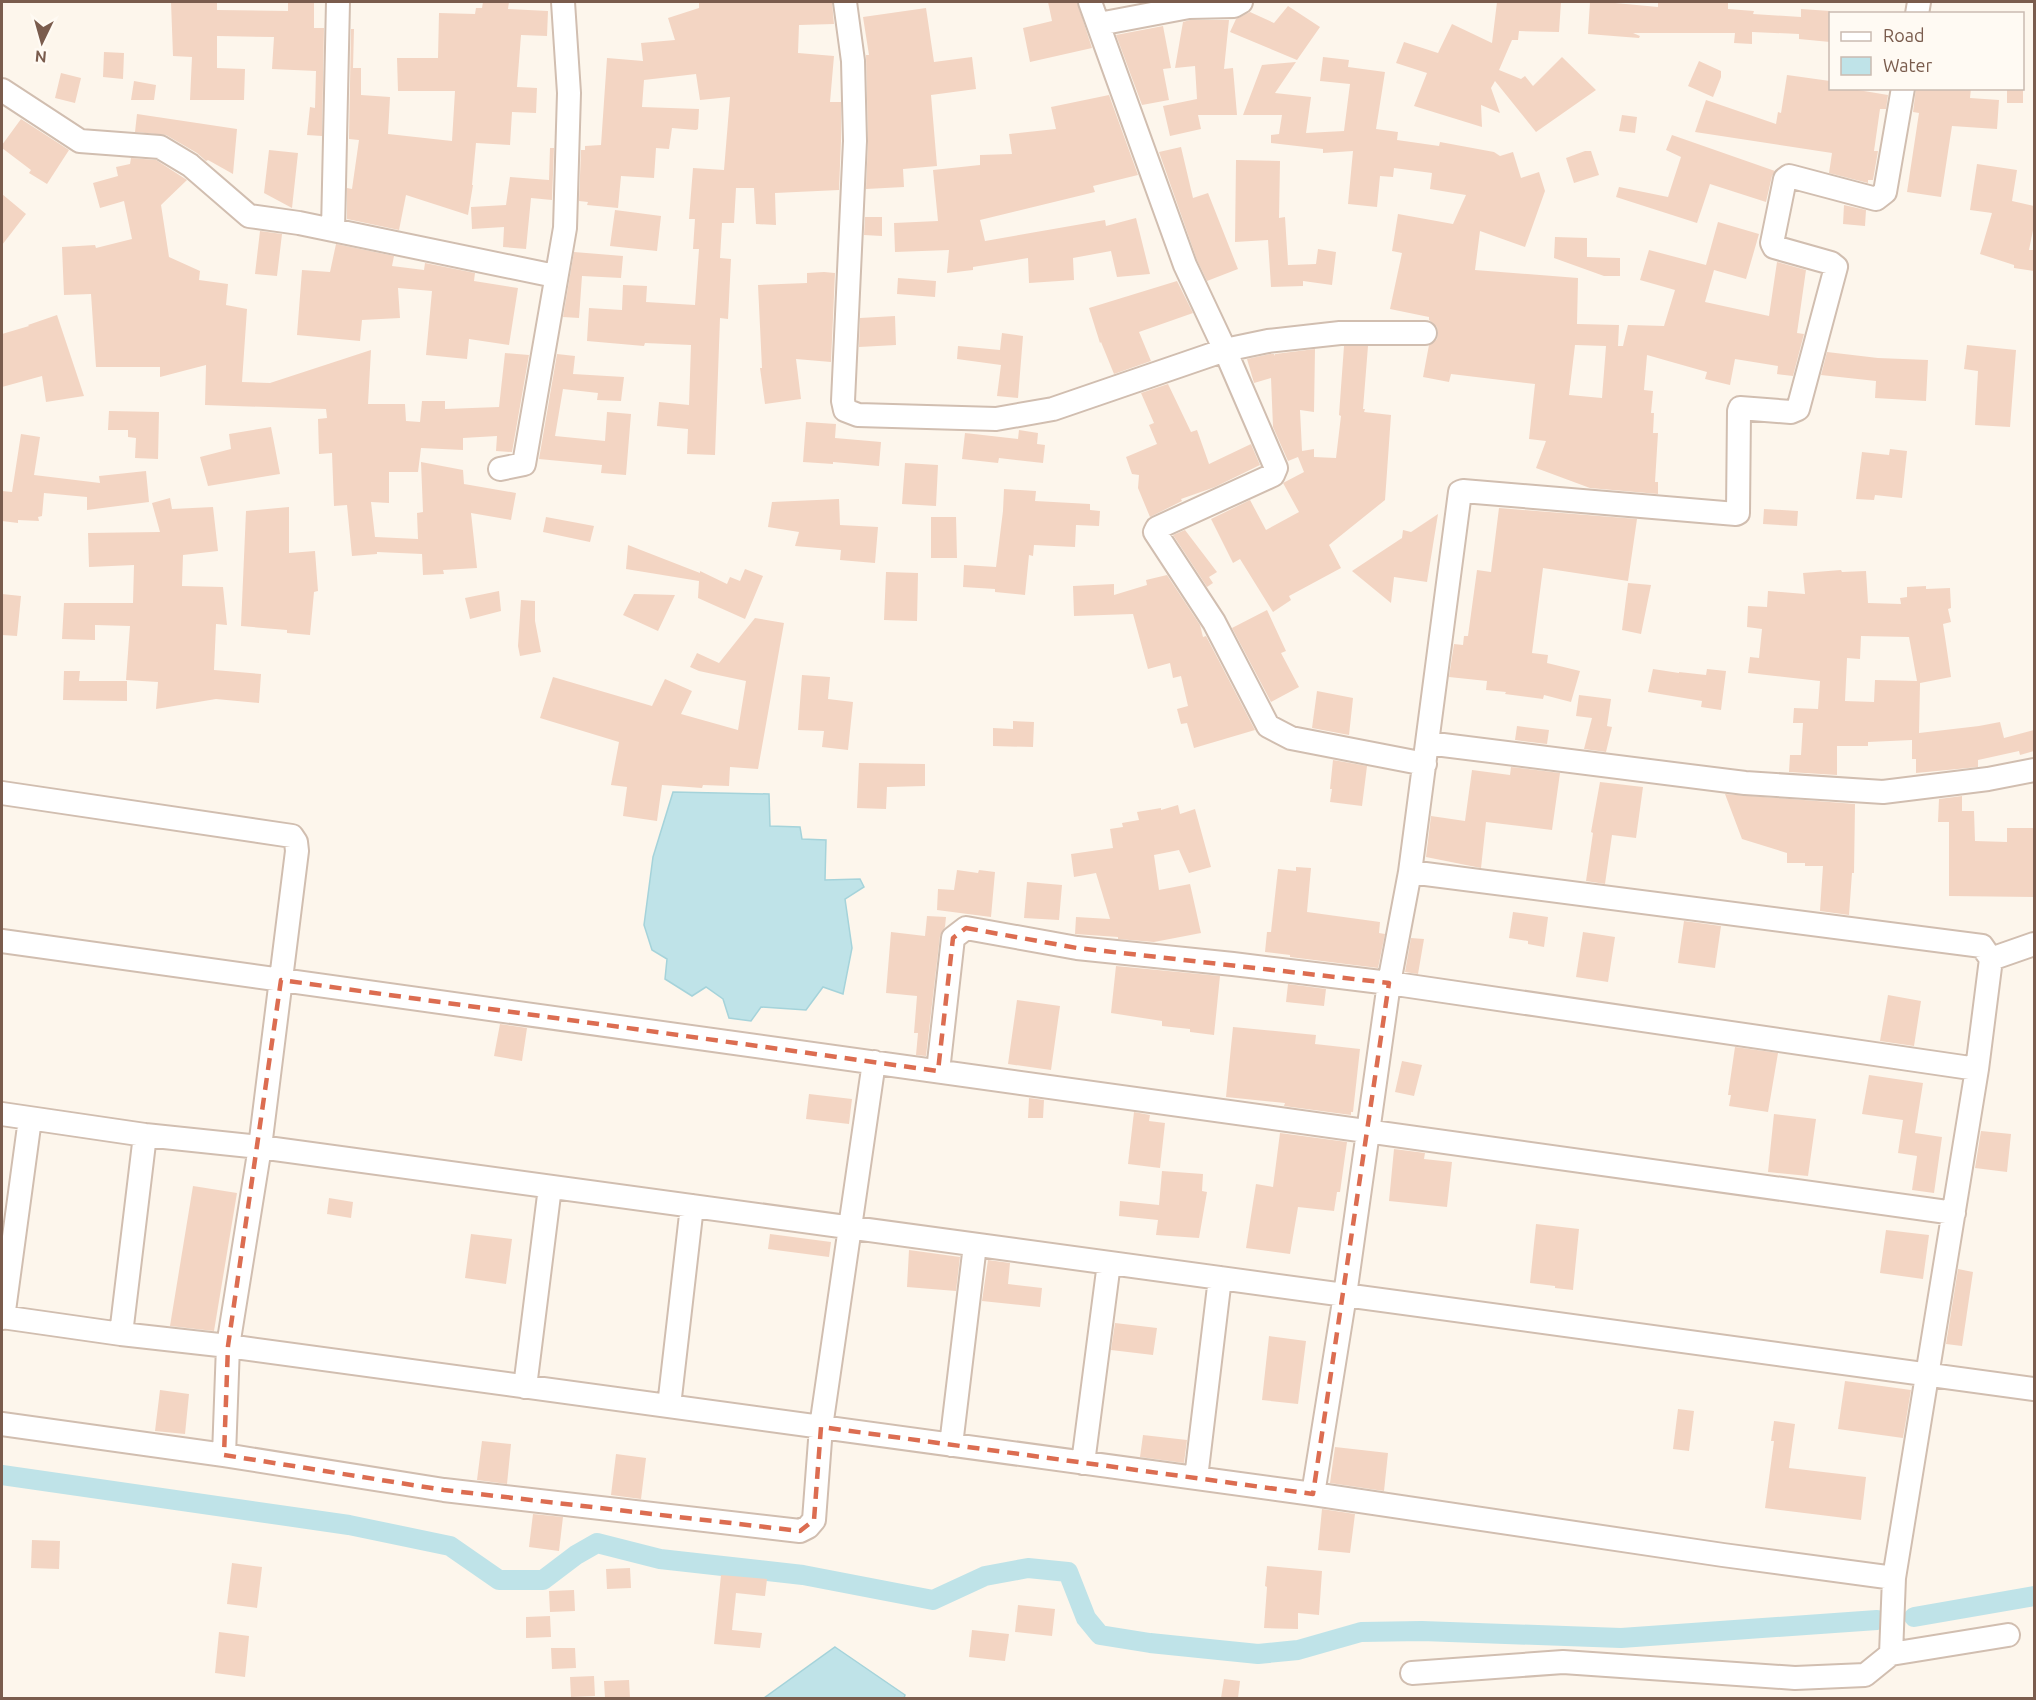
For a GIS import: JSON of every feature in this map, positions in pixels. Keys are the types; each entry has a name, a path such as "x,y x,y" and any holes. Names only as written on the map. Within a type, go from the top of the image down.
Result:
{"street":[{"path":"333,230 338,2"},
{"path":"500,469 524,464 565,228 569,104 563,2"},
{"path":"845,2 853,61 855,141 843,401 845,410 858,415 996,418 1053,409 1225,350 1268,341 1340,333 1425,333"},
{"path":"1090,2 1185,265 1276,468 1273,475 1157,528 1155,532 1214,622 1268,726 1291,738 1426,754 1745,783 1883,792 1988,779 2034,770"},
{"path":"1099,24 1189,7 1234,6 1241,2"},
{"path":"2,90 80,141 160,147 190,165 249,216 333,230 555,276"},
{"path":"1313,1494 1345,1295 1389,983 1410,872 1460,492 1463,490 1738,513 1740,408 1791,412 1798,409 1836,267 1831,263 1774,247 1772,243 1785,179 1789,176 1876,199 1880,197 1885,192 1903,90"},
{"path":"2,794 292,836 296,842 297,850 260,1148 228,1346 224,1455"},
{"path":"1410,872 1982,946 1991,959 1977,1069 1894,1578 1891,1654"},
{"path":"938,1071 953,938 966,928 1077,948 1389,983 1977,1069"},
{"path":"2,941 1954,1213"},
{"path":"1991,959 2034,945"},
{"path":"2,1424 224,1455 444,1490 800,1531 814,1520 821,1427 873,1062"},
{"path":"2,1114 2034,1389"},
{"path":"30,1119 2,1318 228,1346 1313,1494 1894,1578"},
{"path":"121,1334 145,1135"},
{"path":"525,1387 550,1187"},
{"path":"669,1406 692,1206"},
{"path":"951,1445 975,1245"},
{"path":"1083,1463 1109,1263"},
{"path":"1196,1478 1220,1278"},
{"path":"1413,1673 1563,1662 1795,1678 1865,1676 1891,1654 2008,1635"}],"highlighted area":[{"path":"966,928 1077,948 1389,983 1313,1494 821,1427 814,1520 800,1531 444,1490 224,1455 228,1346 281,980 938,1071 953,938"}],"water":[{"path":"673,792 769,794 770,826 800,827 802,839 826,840 825,880 860,879 864,887 845,899 852,948 843,994 823,987 806,1010 761,1007 751,1021 729,1018 723,999 706,987 692,996 665,979 667,959 652,950 644,925 653,857"},
{"path":"835,1647 905,1695 904,1698 764,1698"}],"building":[{"path":"171,2 217,2 217,10 288,11 288,2 314,2 314,28 324,28 322,136 307,135 310,107 315,108 316,71 272,69 274,37 217,36 217,68 245,69 244,100 190,100 192,57 173,56"},
{"path":"483,2 509,2 508,9 548,11 547,36 521,35 517,87 537,88 536,113 512,112 510,145 476,143 468,215 406,195 399,230 347,219 347,188 352,189 359,140 349,139 351,29 354,29 353,68 361,68 361,95 390,97 388,134 452,141 455,91 398,91 397,58 438,58 439,13 475,14 476,8 482,8"},
{"path":"699,2 832,2 834,24 799,25 798,53 834,56 830,102 841,102 839,190 775,193 776,225 756,224 754,188 736,188 734,223 722,223 720,258 731,259 728,319 720,318 715,455 687,454 688,429 657,426 659,402 689,405 691,345 645,343 644,346 587,341 589,308 622,310 623,285 647,286 646,302 695,305 699,249 693,249 695,219 689,219 693,168 724,170 730,97 700,100 696,74 644,80 642,107 699,109 698,129 672,128 669,149 656,148 654,178 621,176 618,208 587,205 588,202 579,201 581,150 585,150 585,146 601,145 607,58 643,61 641,43 675,40 668,18 699,8"},
{"path":"1048,2 1077,2 1092,48 1030,62 1023,28 1052,21"},
{"path":"1497,2 1561,2 1559,32 1519,31 1518,40 1512,40 1499,70 1521,79 1525,76 1533,86 1562,57 1596,90 1536,132 1495,81 1491,88 1500,113 1481,105 1482,127 1414,106 1427,73 1396,63 1404,42 1438,53 1452,24 1492,43"},
{"path":"1590,2 1615,2 1658,7 1658,2 1728,2 1728,9 1754,11 1753,14 1801,17 1801,9 1830,11 1829,42 1799,39 1799,34 1752,32 1752,44 1734,43 1735,33 1633,33 1640,36 1639,38 1588,34"},
{"path":"1288,6 1320,27 1297,60 1230,32 1236,19 1250,12 1274,23"},
{"path":"926,8 934,62 972,57 976,89 931,95 937,166 903,169 904,187 866,189 868,141 866,55 869,55 863,17"},
{"path":"1229,20 1224,69 1233,68 1237,115 1198,115 1201,129 1170,136 1163,106 1197,99 1195,66 1175,68 1183,22"},
{"path":"1163,26 1171,68 1163,69 1169,100 1142,105 1116,35"},
{"path":"104,52 124,53 123,79 103,77"},
{"path":"1323,57 1349,60 1348,67 1385,72 1376,129 1398,132 1397,140 1439,146 1440,142 1494,152 1500,156 1513,152 1521,178 1539,172 1545,191 1525,247 1480,231 1475,270 1578,278 1577,324 1619,325 1618,346 1623,346 1628,325 1664,326 1675,290 1640,280 1649,250 1706,265 1718,222 1759,234 1746,279 1714,270 1705,302 1769,316 1777,262 1806,270 1797,333 1804,334 1793,376 1777,374 1778,366 1735,359 1730,385 1705,379 1707,372 1647,355 1644,390 1653,391 1651,413 1654,413 1653,433 1658,433 1655,482 1658,482 1658,494 1590,488 1536,468 1546,441 1529,439 1535,384 1451,374 1449,382 1423,377 1429,345 1437,339 1437,327 1429,320 1429,317 1390,309 1402,253 1392,251 1398,214 1453,224 1466,195 1430,189 1432,173 1394,168 1393,177 1380,176 1377,207 1348,204 1353,151 1323,153 1323,149 1271,143 1271,135 1279,134 1282,115 1243,115 1262,65 1296,62 1275,93 1311,97 1306,133 1344,131 1350,84 1320,81","holes":["1575,345 1606,346 1602,398 1569,395"]},
{"path":"1699,61 1721,71 1713,97 1688,86"},
{"path":"61,73 81,78 75,103 55,98"},
{"path":"1787,75 1829,81 1829,90 1858,90 1888,95 1886,109 1880,109 1874,151 1878,151 1873,180 1868,180 1868,183 1829,173 1832,153 1695,132 1706,100 1776,124 1778,112 1781,113"},
{"path":"134,81 156,85 154,100 131,100"},
{"path":"1916,90 1971,90 1970,98 1999,100 1997,129 1952,126 1941,197 1907,192 1919,113 1913,112"},
{"path":"2007,90 2023,90 2023,103 2007,103"},
{"path":"1109,95 1138,175 1093,186 1095,192 980,220 985,241 1105,220 1106,226 1136,218 1150,274 1117,277 1111,251 1073,258 1074,280 1029,283 1028,258 947,273 949,250 895,252 894,223 938,221 933,170 980,165 980,155 1012,154 1009,134 1056,129 1051,107"},
{"path":"137,114 237,129 233,174 206,161 197,153 166,135 135,132"},
{"path":"1622,115 1637,117 1635,133 1619,131"},
{"path":"21,119 69,150 47,184 29,173 31,170 2,148"},
{"path":"1672,135 1775,171 1766,202 1710,184 1697,223 1616,197 1619,187 1668,197 1681,157 1666,150"},
{"path":"1181,147 1193,198 1208,193 1238,269 1207,281 1197,260 1159,152"},
{"path":"550,148 554,148 552,200 531,198 526,249 503,247 504,227 472,229 471,207 506,205 510,177 549,180"},
{"path":"269,150 298,153 292,208 264,193"},
{"path":"1591,151 1599,175 1574,183 1566,158"},
{"path":"131,158 156,160 187,180 161,205 169,257 200,271 199,280 228,284 226,305 247,309 242,382 270,383 371,350 368,404 405,404 406,421 420,422 422,401 445,401 445,409 499,407 505,353 529,355 512,452 496,451 497,436 463,438 463,450 421,448 418,472 389,472 389,503 371,502 375,537 418,539 417,513 423,512 421,462 463,470 464,484 516,493 511,520 471,513 477,568 443,570 444,574 423,575 422,554 377,552 377,554 352,556 347,505 334,506 332,453 319,454 318,419 327,418 326,409 205,405 206,365 160,377 160,367 96,367 91,294 64,295 62,247 95,245 96,248 132,239 124,201 100,208 93,183 118,176 116,167 130,164"},
{"path":"1236,160 1280,161 1279,218 1285,217 1288,265 1316,264 1318,249 1336,252 1332,285 1303,281 1303,286 1271,287 1268,240 1235,242"},
{"path":"1977,164 2017,170 2012,201 2034,206 2034,225 2029,250 2034,250 2034,271 2014,268 2014,265 1980,254 1992,213 1970,210"},
{"path":"2,194 26,214 2,245"},
{"path":"1844,205 1866,210 1865,226 1843,224"},
{"path":"615,210 661,216 657,251 610,246"},
{"path":"865,217 882,217 882,236 864,235"},
{"path":"260,231 282,234 277,276 255,274"},
{"path":"1555,237 1587,238 1587,257 1620,258 1620,276 1604,276 1554,258"},
{"path":"336,244 394,256 392,266 424,270 425,263 475,273 474,281 518,288 509,345 469,339 467,359 426,355 432,291 398,288 400,318 362,320 360,341 297,335 302,270 330,272"},
{"path":"574,252 623,256 621,278 582,276 579,318 563,317"},
{"path":"807,273 835,273 831,362 796,359 801,399 765,404 760,368 762,368 758,285 807,283"},
{"path":"898,278 936,281 935,297 897,294"},
{"path":"1177,281 1193,313 1139,332 1151,361 1114,374 1100,343 1089,308"},
{"path":"57,315 84,396 46,402 42,376 2,387 2,334"},
{"path":"895,316 896,345 859,347 860,318"},
{"path":"1002,333 1023,336 1018,398 997,396 1001,365 957,359 958,346 1000,350"},
{"path":"1967,345 2016,350 2010,427 1975,425 1978,371 1964,369"},
{"path":"1344,346 1368,346 1364,412 1391,415 1385,500 1329,545 1341,568 1289,596 1291,600 1273,612 1240,559 1233,563 1211,519 1250,500 1266,530 1299,512 1283,483 1304,472 1298,457 1288,461 1273,427 1271,378 1254,383 1247,359 1315,349 1314,412 1300,410 1302,451 1314,449 1314,457 1336,458 1341,416 1339,415"},
{"path":"1827,352 1878,358 1928,360 1926,401 1875,398 1876,381 1821,375"},
{"path":"557,354 575,356 573,374 624,377 621,401 597,400 598,393 563,389 555,436 605,441 607,412 631,414 626,475 601,473 602,465 539,459"},
{"path":"1168,384 1191,432 1197,430 1209,464 1251,444 1260,465 1215,487 1181,499 1182,501 1150,517 1138,488 1139,475 1132,474 1126,457 1157,444 1149,425 1154,423 1141,393"},
{"path":"109,411 159,412 158,459 135,458 136,438 128,437 128,430 108,430"},
{"path":"806,422 836,424 835,438 881,442 879,466 803,462"},
{"path":"271,427 280,474 208,486 200,457 231,449 229,434"},
{"path":"1019,430 1038,433 1037,444 1045,445 1043,463 999,458 998,463 962,459 965,433 1018,439"},
{"path":"21,434 40,437 34,475 100,483 99,476 146,471 149,502 87,510 87,497 44,493 42,516 38,517 39,521 18,520 18,523 2,521 2,491 12,492"},
{"path":"1890,449 1907,451 1902,498 1875,495 1874,500 1856,499 1862,452 1889,455"},
{"path":"905,463 938,465 936,506 902,504"},
{"path":"1004,489 1036,491 1035,501 1090,504 1090,510 1100,511 1099,526 1076,525 1075,547 1034,545 1033,556 1029,555 1025,595 995,592 995,589 963,587 964,565 996,567"},
{"path":"170,498 172,509 213,507 218,551 183,555 182,586 223,587 227,625 216,624 214,670 261,674 259,703 216,699 156,709 158,682 126,680 130,626 95,625 95,640 62,639 64,603 133,603 134,565 89,567 88,533 160,532 152,503"},
{"path":"839,499 840,525 878,527 875,563 840,560 841,550 795,546 799,532 768,527 772,502"},
{"path":"289,507 289,553 315,551 318,591 314,592 310,635 287,633 287,630 241,626 246,511"},
{"path":"1499,508 1637,519 1628,581 1543,568 1532,653 1548,655 1547,663 1580,671 1571,702 1544,695 1543,699 1505,694 1506,692 1486,690 1487,681 1449,677 1454,644 1463,645 1464,636 1468,636 1477,570 1491,572"},
{"path":"1764,509 1798,511 1797,526 1763,524"},
{"path":"1438,514 1427,582 1394,577 1391,603 1352,571 1402,538 1403,530 1411,532"},
{"path":"546,517 594,526 590,542 543,532"},
{"path":"931,517 956,517 957,558 931,558"},
{"path":"1185,530 1217,572 1209,577 1213,583 1207,587 1173,535"},
{"path":"628,545 700,573 700,571 727,584 730,577 740,581 745,569 763,576 745,619 698,598 699,581 626,569"},
{"path":"1866,571 1868,603 1901,604 1900,598 1907,597 1907,587 1950,588 1951,608 1948,609 1951,622 1943,624 1951,677 1920,683 1919,733 2000,722 2004,738 2034,730 2034,751 2020,755 2019,751 1978,760 1978,767 1916,773 1916,759 1912,759 1912,740 1868,742 1868,746 1837,746 1837,775 1789,772 1790,755 1801,755 1803,723 1793,723 1794,708 1818,709 1820,681 1748,673 1750,657 1759,658 1762,629 1747,627 1748,606 1767,607 1768,591 1805,594 1803,573","holes":["1861,636 1909,637 1917,681 1875,680 1874,702 1845,701 1847,658 1860,659"]},
{"path":"886,572 918,573 917,621 884,620"},
{"path":"1167,575 1200,625 1203,637 1206,636 1255,730 1194,748 1187,723 1181,724 1177,709 1188,706 1181,676 1173,678 1170,663 1148,669 1133,614 1074,616 1073,586 1114,584 1114,595 1147,585 1146,580"},
{"path":"1628,583 1651,585 1641,634 1622,630"},
{"path":"499,591 501,611 470,619 465,598"},
{"path":"2,594 21,596 17,636 2,635"},
{"path":"634,594 675,595 658,631 623,615"},
{"path":"521,600 535,601 535,621 541,652 520,656 518,646"},
{"path":"1267,610 1286,651 1281,653 1299,687 1271,702 1232,628"},
{"path":"755,618 784,623 758,769 730,767 729,786 703,785 702,788 662,785 657,821 623,816 627,787 611,785 619,742 540,718 553,677 652,706 665,679 692,691 681,714 738,730 746,681 690,667 697,653 719,663"},
{"path":"1653,669 1706,675 1707,669 1726,671 1721,710 1701,707 1702,701 1648,692"},
{"path":"64,671 80,671 79,681 127,681 127,701 63,700"},
{"path":"802,675 830,677 828,699 853,702 848,750 822,747 824,731 798,730"},
{"path":"1317,691 1353,698 1349,735 1312,728"},
{"path":"1579,695 1611,699 1607,726 1612,727 1606,752 1584,749 1592,718 1576,716"},
{"path":"1013,721 1034,722 1033,747 993,746 993,728 1013,729"},
{"path":"1517,726 1549,730 1547,744 1515,740"},
{"path":"1333,760 1367,766 1362,806 1330,802"},
{"path":"859,763 925,764 925,786 887,787 886,809 857,808"},
{"path":"1511,767 1560,773 1552,830 1486,822 1481,868 1426,857 1431,816 1465,821 1472,770 1510,775"},
{"path":"1600,782 1643,787 1636,838 1612,835 1605,884 1586,881 1593,833 1591,832"},
{"path":"1725,794 1855,804 1854,873 1852,873 1849,915 1820,911 1823,866 1787,863 1787,853 1742,839"},
{"path":"1962,796 1962,811 1974,811 1975,841 2007,842 2007,828 2034,828 2034,897 1949,896 1949,822 1938,822 1939,799"},
{"path":"1178,805 1180,814 1195,809 1211,867 1189,873 1179,850 1154,855 1159,890 1190,884 1201,933 1154,942 1075,934 1076,917 1110,919 1096,873 1074,877 1071,854 1113,848 1110,829 1123,827 1122,823 1139,820 1137,812 1161,808 1161,810"},
{"path":"1296,867 1311,868 1307,912 1380,922 1379,933 1385,934 1378,968 1265,952 1267,932 1271,932 1278,869 1296,871"},
{"path":"957,870 978,873 979,870 995,872 991,917 937,910 938,889 954,890"},
{"path":"1027,882 1062,885 1059,920 1024,918"},
{"path":"1513,912 1548,917 1544,947 1528,944 1528,941 1509,938"},
{"path":"927,916 946,917 945,927 940,936 926,1056 916,1055 918,1033 914,1033 917,996 886,993 891,932 925,936"},
{"path":"1684,921 1721,926 1715,968 1678,963"},
{"path":"1583,932 1615,937 1608,982 1576,977"},
{"path":"1411,938 1424,939 1418,974 1405,972"},
{"path":"1116,966 1220,976 1214,1035 1190,1032 1190,1029 1162,1026 1162,1021 1111,1013"},
{"path":"1288,984 1326,989 1324,1006 1286,1002"},
{"path":"1888,995 1921,1001 1914,1046 1880,1041"},
{"path":"1017,1000 1060,1006 1051,1070 1008,1064"},
{"path":"500,1024 527,1028 522,1061 494,1056"},
{"path":"1233,1027 1316,1035 1315,1044 1360,1049 1351,1115 1284,1106 1285,1103 1226,1097"},
{"path":"1735,1047 1778,1053 1768,1112 1729,1106 1731,1095 1728,1095"},
{"path":"1402,1061 1422,1065 1414,1096 1395,1092"},
{"path":"1869,1075 1923,1083 1915,1133 1942,1137 1934,1193 1912,1190 1917,1156 1898,1153 1903,1120 1862,1114"},
{"path":"809,1094 852,1099 849,1124 806,1119"},
{"path":"1029,1098 1044,1100 1043,1118 1028,1118"},
{"path":"1134,1112 1150,1115 1149,1121 1165,1123 1160,1168 1128,1164"},
{"path":"1774,1114 1816,1119 1808,1176 1768,1172"},
{"path":"1981,1131 2011,1134 2007,1172 1975,1168"},
{"path":"1280,1133 1347,1142 1340,1192 1337,1192 1334,1211 1298,1207 1290,1254 1246,1248 1256,1184 1273,1187"},
{"path":"1394,1149 1425,1153 1424,1159 1452,1162 1447,1207 1389,1201"},
{"path":"1162,1171 1203,1174 1202,1191 1207,1192 1199,1238 1156,1235 1158,1220 1119,1216 1120,1201 1159,1205"},
{"path":"193,1186 237,1193 214,1331 170,1326"},
{"path":"329,1198 353,1202 351,1218 327,1214"},
{"path":"1536,1224 1579,1229 1573,1290 1530,1283"},
{"path":"1886,1230 1929,1235 1923,1279 1880,1273"},
{"path":"471,1234 512,1239 506,1284 465,1278"},
{"path":"770,1234 831,1242 829,1257 768,1249"},
{"path":"909,1250 960,1257 956,1291 907,1287"},
{"path":"988,1260 1010,1263 1008,1284 1042,1288 1040,1307 982,1301"},
{"path":"1958,1269 1973,1272 1962,1346 1946,1344"},
{"path":"1115,1323 1157,1328 1153,1355 1111,1350"},
{"path":"1269,1336 1306,1341 1298,1404 1262,1400"},
{"path":"1845,1381 1911,1390 1903,1438 1838,1429"},
{"path":"160,1390 189,1394 185,1434 155,1431"},
{"path":"1678,1409 1694,1411 1689,1451 1673,1449"},
{"path":"1774,1421 1795,1424 1789,1468 1866,1477 1861,1520 1765,1508 1774,1441 1771,1441"},
{"path":"1143,1435 1187,1440 1184,1463 1140,1457"},
{"path":"482,1441 511,1444 507,1484 477,1480"},
{"path":"1335,1447 1388,1453 1384,1491 1330,1483"},
{"path":"616,1454 646,1458 641,1499 611,1495"},
{"path":"1322,1509 1355,1514 1350,1553 1318,1550"},
{"path":"533,1514 563,1517 559,1551 529,1547"},
{"path":"32,1540 60,1541 59,1569 31,1568"},
{"path":"232,1563 262,1567 257,1608 227,1604"},
{"path":"1267,1566 1322,1571 1319,1615 1298,1613 1298,1629 1264,1628"},
{"path":"630,1568 631,1588 607,1589 606,1569"},
{"path":"721,1575 767,1579 765,1596 736,1593 732,1630 762,1633 760,1648 714,1644"},
{"path":"574,1590 575,1611 550,1612 549,1591"},
{"path":"1018,1605 1055,1609 1052,1636 1015,1632"},
{"path":"550,1616 551,1637 526,1638 526,1617"},
{"path":"972,1630 1009,1634 1005,1661 969,1657"},
{"path":"219,1632 249,1636 245,1677 215,1673"},
{"path":"551,1648 575,1648 576,1668 552,1669"},
{"path":"594,1676 595,1696 571,1697 570,1677"},
{"path":"1224,1679 1240,1681 1238,1698 1221,1698"},
{"path":"629,1680 630,1698 605,1698 604,1681"}],"waterway":[{"path":"2,1475 349,1525 450,1546 499,1580 543,1580 576,1555 597,1543 660,1559 803,1575 933,1600 985,1576 1028,1568 1068,1572 1086,1618 1100,1635 1150,1643 1258,1654 1298,1650 1361,1632 1422,1631 1621,1638 1877,1620"},
{"path":"1914,1617 2034,1596"}]}
